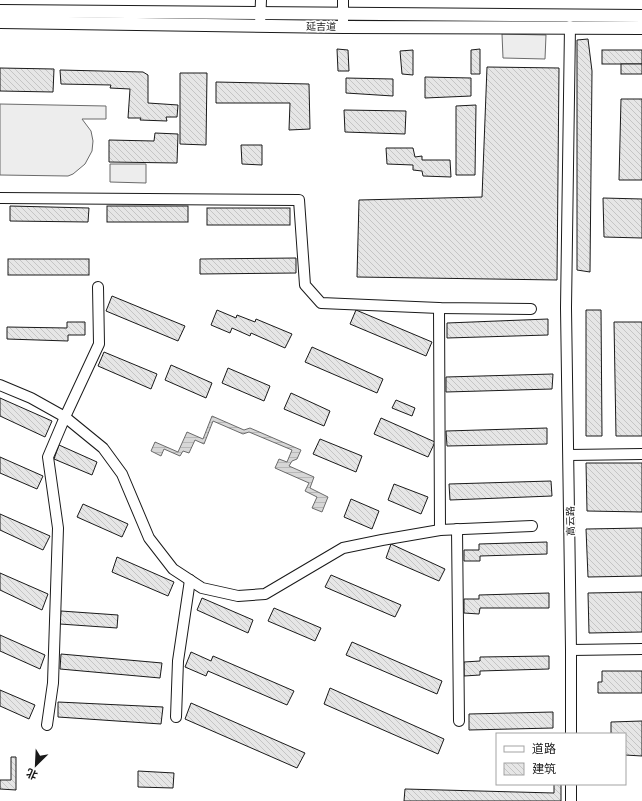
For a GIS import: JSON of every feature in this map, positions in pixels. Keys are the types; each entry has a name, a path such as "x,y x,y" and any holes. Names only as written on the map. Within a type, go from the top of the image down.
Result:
{"main road":[{"name":"延吉道","path":"0,11 642,16"},
{"name":"延吉道","path":"0,22 340,27 570,26 642,28"}],"street":[{"path":"260,25 261,0"},
{"path":"338,0 341,14"},
{"path":"340,27 343,0"},
{"name":"高云路","path":"570,26 566,308 569,455 571,733"},
{"path":"0,198 299,200 305,285 321,303 439,308 531,309"},
{"path":"47,725 53,683 58,528 48,457 99,344 98,288"},
{"path":"439,308 440,530"},
{"path":"0,385 31,398 65,417 103,448 122,474 149,538 173,569 202,588 238,596 265,594 343,548 440,530 532,526"},
{"path":"569,455 642,454"},
{"path":"457,529 459,721"},
{"path":"176,717 178,660 190,580"},
{"path":"571,650 642,649"},
{"path":"571,785 571,801"}],"shaded area":[{"path":"502,34 546,35 545,59 503,58"},
{"path":"0,104 106,106 106,119 82,119 91,131 93,141 92,151 85,164 73,174 68,176 0,175"},
{"path":"110,164 146,164 146,183 110,182"},
{"path":"212,416 244,430 250,428 301,450 297,459 292,461 289,466 314,477 310,488 328,497 322,512 312,508 317,497 305,491 309,483 275,468 279,459 287,462 292,450 249,432 243,434 213,421 204,444 195,440 189,453 183,451 180,456 164,449 161,456 151,451 155,442 178,452 187,432 203,439"}],"building":[{"path":"588,39 592,71 590,272 577,270 577,40"},
{"path":"337,49 348,50 349,71 338,71"},
{"path":"480,49 480,74 471,74 471,50"},
{"path":"413,50 413,75 402,74 400,51"},
{"path":"602,50 642,50 642,64 602,64"},
{"path":"621,64 642,64 642,74 621,74"},
{"path":"487,67 559,68 557,280 357,277 359,200 482,197"},
{"path":"0,68 54,69 53,92 0,91"},
{"path":"60,70 143,72 148,75 148,103 178,105 177,117 166,117 167,121 128,118 130,89 110,88 111,85 61,84"},
{"path":"180,73 207,73 206,145 180,144"},
{"path":"425,77 471,78 471,96 425,98"},
{"path":"346,78 393,79 393,96 346,93"},
{"path":"216,82 309,84 310,129 289,130 290,103 216,103"},
{"path":"621,99 642,99 642,180 619,180"},
{"path":"476,105 475,175 456,175 456,106"},
{"path":"344,110 406,111 405,134 345,132"},
{"path":"155,133 178,134 177,163 109,162 109,140 154,141"},
{"path":"241,145 262,145 262,165 242,164"},
{"path":"386,148 413,148 415,157 422,156 422,160 450,160 451,177 423,176 422,171 413,170 413,165 387,164"},
{"path":"603,198 642,199 642,238 604,237"},
{"path":"10,206 89,208 88,222 10,221"},
{"path":"107,206 188,206 188,222 107,222"},
{"path":"207,208 290,208 290,225 207,225"},
{"path":"296,258 296,273 200,274 200,259"},
{"path":"8,259 89,259 89,275 8,275"},
{"path":"112,296 185,326 178,341 106,311"},
{"path":"217,310 236,318 237,315 255,322 256,319 292,334 285,348 251,333 250,336 232,328 230,333 211,325"},
{"path":"356,310 432,342 426,356 350,324"},
{"path":"586,310 601,310 602,436 586,436"},
{"path":"548,319 548,335 447,338 447,323"},
{"path":"67,322 85,322 85,335 68,335 68,341 7,339 7,327 67,328"},
{"path":"614,322 642,322 642,436 616,436"},
{"path":"312,347 383,379 377,393 305,362"},
{"path":"104,352 157,374 151,389 98,366"},
{"path":"171,365 212,383 206,398 165,380"},
{"path":"228,368 270,386 264,401 222,383"},
{"path":"553,374 552,389 446,392 446,377"},
{"path":"291,393 330,411 324,426 284,409"},
{"path":"0,398 52,421 45,437 0,416"},
{"path":"396,400 415,408 412,416 392,408"},
{"path":"381,418 435,442 428,457 374,434"},
{"path":"547,428 547,444 447,446 446,431"},
{"path":"320,439 362,456 356,472 313,454"},
{"path":"59,445 97,462 92,475 54,459"},
{"path":"0,457 43,476 37,489 0,473"},
{"path":"586,463 642,463 642,512 587,511"},
{"path":"551,481 552,496 450,500 449,484"},
{"path":"394,484 428,497 421,514 388,500"},
{"path":"351,499 379,511 372,529 344,517"},
{"path":"83,504 128,524 122,537 77,517"},
{"path":"0,514 50,536 43,550 0,530"},
{"path":"642,528 642,576 588,577 586,529"},
{"path":"547,542 547,554 480,556 480,561 464,561 464,550 479,550 479,544"},
{"path":"391,544 445,569 439,581 386,558"},
{"path":"117,557 174,582 168,596 112,572"},
{"path":"0,573 48,594 42,610 0,590"},
{"path":"331,575 401,605 395,617 325,587"},
{"path":"642,592 642,632 589,633 588,593"},
{"path":"549,593 549,608 480,608 479,614 464,613 464,599 479,599 479,595"},
{"path":"202,598 253,620 248,633 197,610"},
{"path":"274,608 321,628 315,641 268,621"},
{"path":"61,611 118,615 117,628 60,624"},
{"path":"0,635 45,655 40,669 0,651"},
{"path":"352,642 442,681 437,694 346,655"},
{"path":"191,652 211,661 213,656 294,691 287,705 208,671 206,676 185,667"},
{"path":"61,654 162,663 160,678 60,669"},
{"path":"549,656 549,669 480,671 480,675 464,676 464,662 480,661 480,657"},
{"path":"602,671 642,671 642,693 598,693 598,682 602,682"},
{"path":"330,688 444,739 438,754 324,704"},
{"path":"0,690 35,705 29,719 0,706"},
{"path":"58,702 163,707 161,724 58,717"},
{"path":"191,703 305,753 297,768 185,719"},
{"path":"553,712 553,728 469,730 469,714"},
{"path":"642,721 642,756 626,755 626,733 611,733 611,722"},
{"path":"11,757 16,757 16,790 0,789 0,780 11,780"},
{"path":"138,771 174,773 173,788 138,787"},
{"path":"554,785 561,785 561,801 404,801 405,789 554,793"}]}
